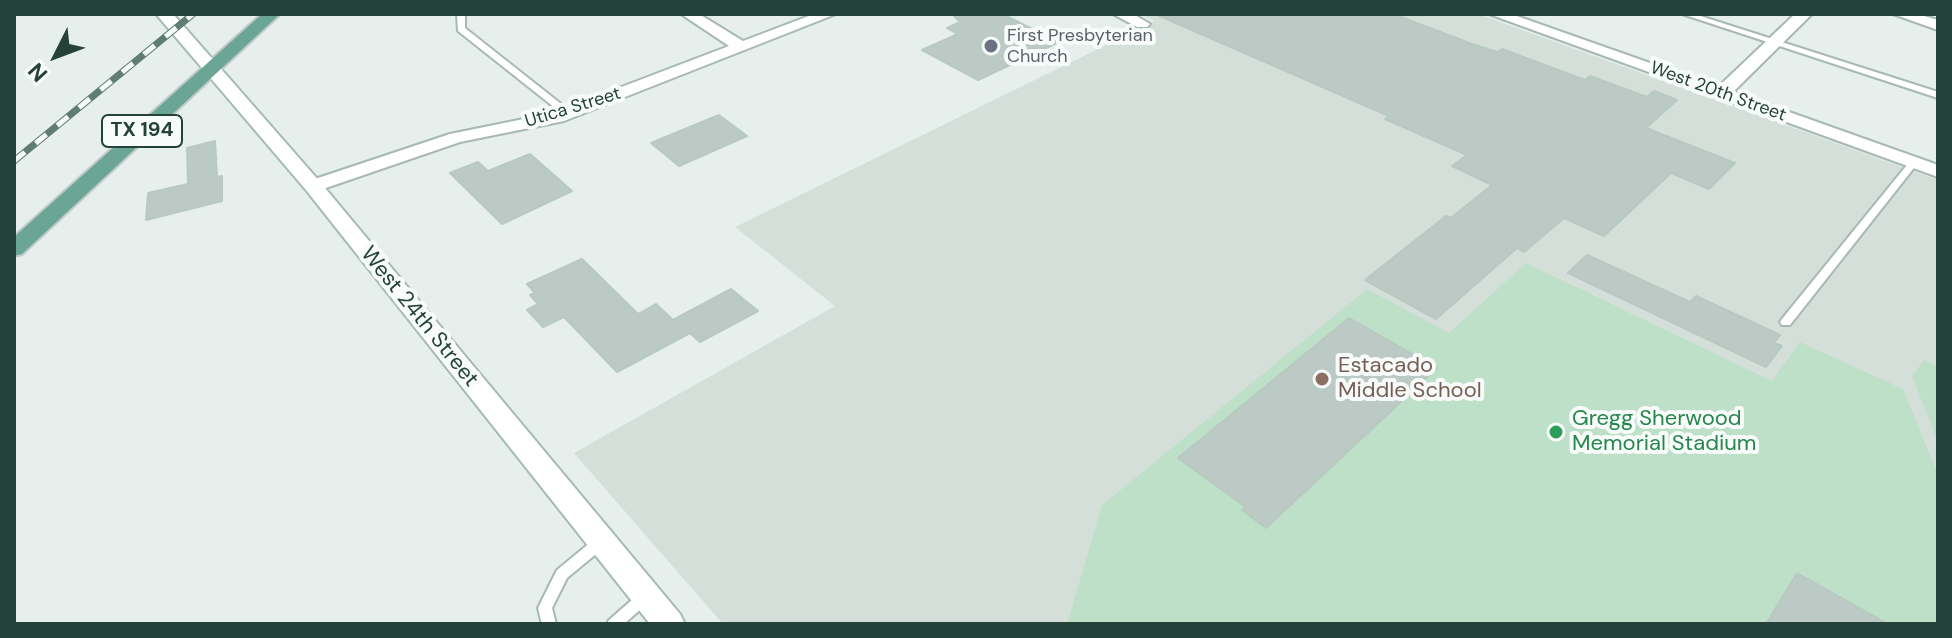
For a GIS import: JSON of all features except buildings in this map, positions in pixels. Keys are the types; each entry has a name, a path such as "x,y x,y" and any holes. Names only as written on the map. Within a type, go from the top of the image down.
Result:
{"main road":[{"name":"West 24th Street","path":"164,14 313,186 669,624"},
{"name":"TX 194","path":"14,249 209,68 272,14"}],"street":[{"path":"689,14 741,47"},
{"name":"Utica Street","path":"313,186 456,138 567,113 828,14"},
{"path":"1121,14 1142,24"},
{"name":"West 20th Street","path":"1497,14 1938,171"},
{"path":"1721,94 1804,14"},
{"path":"1901,14 1938,25"}],"lane":[{"path":"461,14 461,29 567,113"},
{"path":"1686,14 1938,95"},
{"path":"1786,322 1914,162"},
{"path":"549,624 545,608 562,574 602,541"},
{"path":"614,624 646,595"}],"shaded area":[{"name":"Estacado Middle School","path":"1140,14 1478,14 1938,180 1938,624 723,624 574,453 835,306 735,227 1155,21"}],"green space":[{"name":"Gregg Sherwood Memorial Stadium","path":"1526,263 1772,381 1800,342 1903,389 1938,475 1938,624 1067,624 1102,505 1367,289 1449,333"},
{"path":"1924,360 1938,366 1938,442 1912,376"}],"railway":[{"path":"14,161 193,14"}],"place":[{"name":"First Presbyterian Church","path":"991,46"},
{"name":"Estacado Middle School","path":"1322,379"},
{"name":"Gregg Sherwood Memorial Stadium","path":"1556,432"}]}
